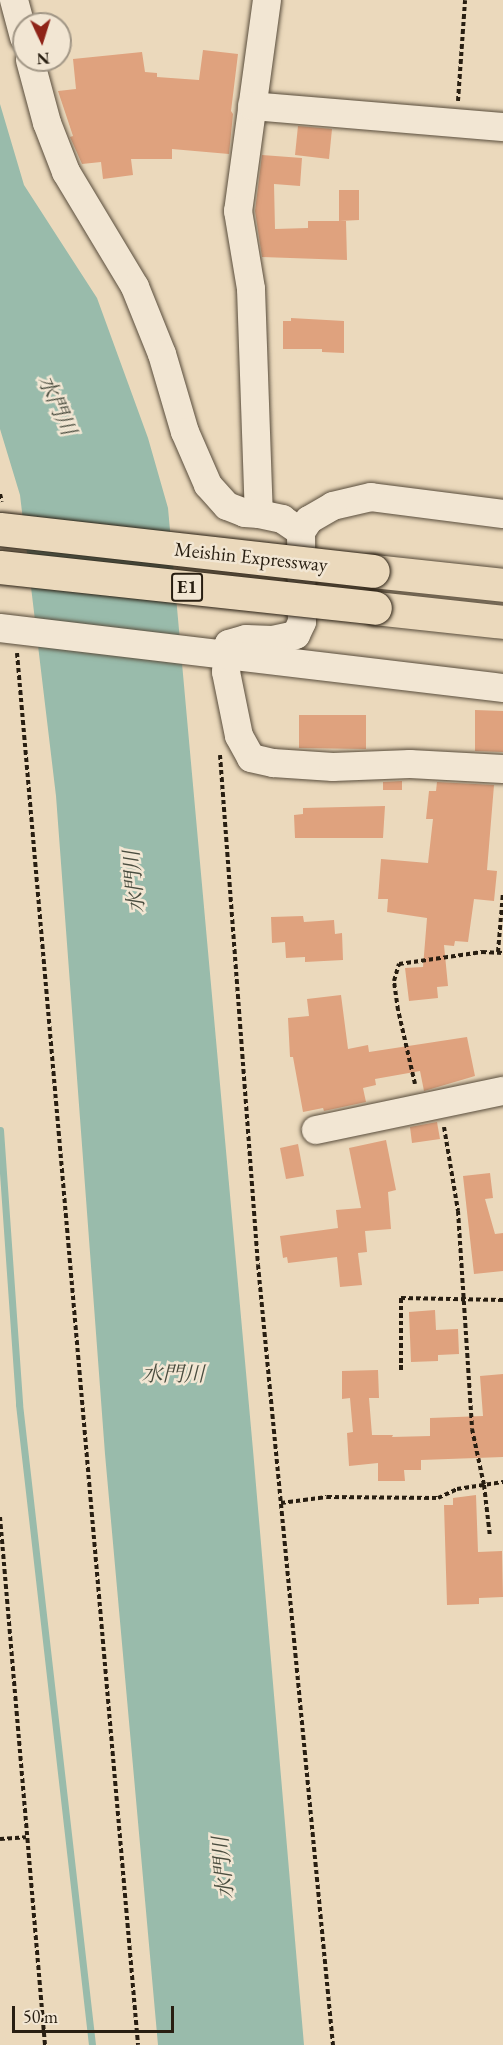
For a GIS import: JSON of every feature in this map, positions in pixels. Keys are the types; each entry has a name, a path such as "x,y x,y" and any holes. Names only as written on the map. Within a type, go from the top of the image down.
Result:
{"highway":[{"name":"Meishin Expressway","path":"2,519 373,571 503,585"},
{"name":"Meishin Expressway","path":"0,567 503,622"}],"street":[{"path":"259,514 251,290 238,211 267,0"},
{"path":"33,72 47,123 66,172 135,287 162,354 185,432 208,485 227,506 245,513 282,519 301,532"},
{"path":"252,106 503,127"},
{"path":"503,514 371,497 333,506 309,520 301,532 302,622 296,634 273,640 246,639 229,644 226,672 239,736 251,758 273,763 333,767 410,764 503,769"},
{"path":"15,629 503,688"},
{"path":"316,1130 503,1091"}],"path":[{"path":"456,123 465,0"},
{"path":"0,494 2,519"},
{"path":"15,629 138,2045"},
{"path":"219,751 258,1264 333,2045"},
{"path":"490,1537 484,1485 469,1400 458,1211 430,1106 398,1010 394,981 399,964 482,952 500,952 503,892"},
{"path":"401,1370 401,1298 503,1300"},
{"path":"281,1503 327,1497 438,1498 457,1489 503,1482"},
{"path":"0,1517 45,2045"},
{"path":"0,1628 8,1628"},
{"path":"0,1839 26,1837"}],"water":[{"name":"水門川","path":"0,104 24,185 97,298 148,438 168,508 304,2045 158,2045 105,1454 56,796 20,495 0,429"}],"building":[{"path":"203,50 238,54 231,111 233,114 229,154 172,149 172,159 131,159 133,175 103,179 101,162 82,164 70,137 73,136 58,91 76,89 73,59 142,52 145,72 157,73 157,77 199,80"},
{"path":"298,126 332,129 329,159 295,155"},
{"path":"262,155 302,158 300,186 274,184 275,229 308,228 308,221 346,221 347,260 262,257 255,211"},
{"path":"339,190 359,190 359,220 339,221"},
{"path":"291,318 344,321 344,353 322,352 322,349 283,349 283,321 291,321"},
{"path":"475,710 503,711 503,752 475,751"},
{"path":"299,715 366,715 366,749 299,748"},
{"path":"402,781 402,790 383,790 383,782"},
{"path":"437,782 494,785 487,870 497,871 494,901 474,899 468,942 455,941 454,946 444,945 448,986 437,987 438,998 409,1001 405,968 423,967 427,918 387,912 388,899 378,899 381,859 428,863 433,819 426,819 429,791 436,791"},
{"path":"385,806 383,838 295,838 294,815 303,814 303,808"},
{"path":"303,916 304,922 334,920 335,934 342,933 343,960 305,962 305,957 286,958 285,942 272,943 271,917"},
{"path":"341,995 348,1049 368,1045 369,1052 467,1037 475,1076 424,1091 420,1071 375,1079 376,1085 363,1088 366,1102 324,1111 323,1108 303,1112 293,1057 290,1057 288,1018 309,1016 307,999"},
{"path":"437,1122 440,1139 412,1143 410,1127"},
{"path":"386,1140 396,1190 388,1192 391,1229 365,1231 367,1252 358,1253 362,1285 340,1287 337,1257 288,1263 287,1257 283,1258 280,1236 338,1228 336,1210 361,1208 349,1148"},
{"path":"298,1144 304,1176 286,1179 280,1148"},
{"path":"490,1173 493,1198 485,1199 495,1234 503,1233 503,1271 474,1274 463,1176"},
{"path":"435,1310 436,1330 458,1329 459,1354 438,1355 438,1361 411,1362 409,1312"},
{"path":"378,1370 379,1398 369,1398 372,1435 393,1435 392,1437 430,1436 430,1418 483,1416 480,1376 503,1374 503,1457 421,1460 421,1470 404,1470 405,1481 378,1481 378,1463 349,1466 347,1433 353,1432 350,1398 342,1399 342,1371"},
{"path":"476,1495 478,1552 502,1551 503,1597 479,1598 479,1604 447,1605 444,1505 453,1505 453,1498"}],"waterway":[{"path":"0,1130 19,1404 92,2045"}]}
